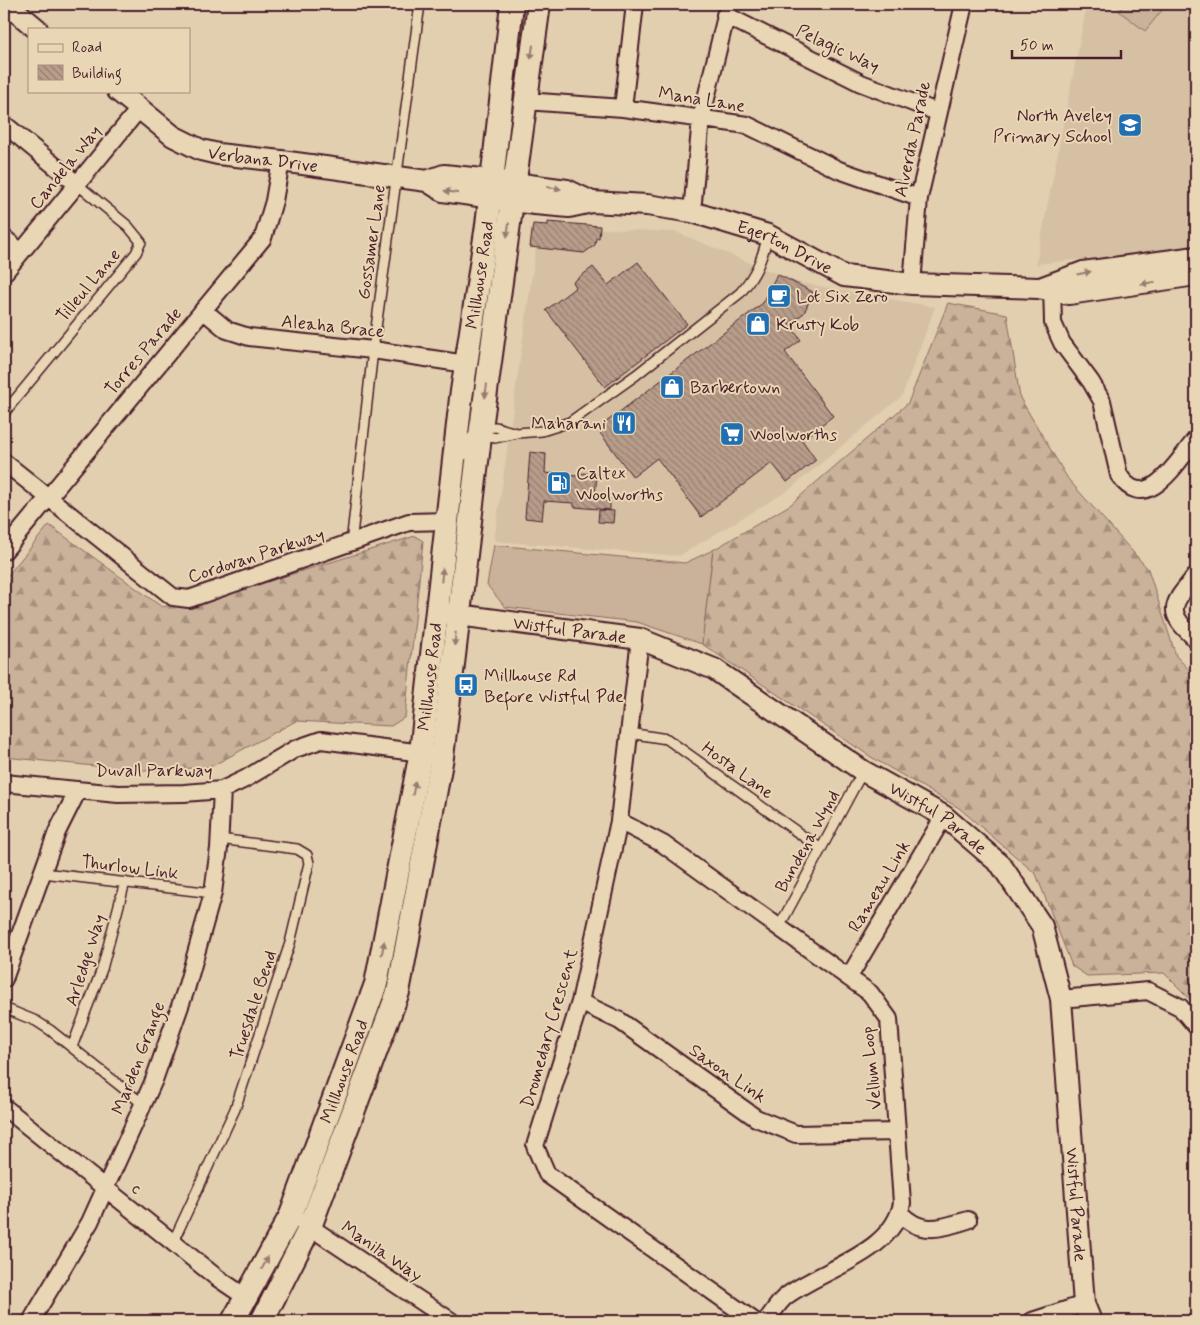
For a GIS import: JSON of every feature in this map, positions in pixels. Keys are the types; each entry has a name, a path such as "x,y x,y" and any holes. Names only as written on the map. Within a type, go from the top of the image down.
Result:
{"main road":[{"name":"Millhouse Road","path":"262,1321 310,1227 398,992 432,754 448,614 476,425 502,190 509,4"},
{"name":"Millhouse Road","path":"448,614 448,521 462,390 502,190 525,101 539,4"},
{"name":"Millhouse Road","path":"233,1321 291,1214 376,984 432,754"},
{"path":"376,984 398,992"}],"street":[{"path":"7,4 36,28"},
{"path":"24,4 49,28"},
{"path":"623,108 635,4"},
{"name":"Alverda Parade","path":"912,284 919,198 937,112 964,4"},
{"path":"692,212 701,118 727,9"},
{"name":"Pelagic Way","path":"727,9 860,83 937,112"},
{"name":"Verbana Drive","path":"119,92 173,136 201,150 218,154 281,160 427,181 443,191 502,190"},
{"name":"Mana Lane","path":"525,101 623,108 747,125 839,170 919,198"},
{"name":"Candela Way","path":"4,273 139,109"},
{"path":"4,124 78,185"},
{"name":"Torres Parade","path":"4,551 263,238 274,201 281,160"},
{"name":"Egerton Drive","path":"502,190 567,190 592,202 647,205 692,212 768,235 844,276 912,284 1048,287 1069,294 1196,275"},
{"path":"4,238 21,252"},
{"name":"Egerton Drive","path":"1048,287 1083,272 1196,257"},
{"path":"1048,287 1053,323 1058,335 1098,392 1119,475 1126,485 1139,490 1151,489 1160,482 1196,438"},
{"name":"Aleaha Brace","path":"203,310 227,330 249,337 373,350 466,364"},
{"name":"Cordovan Parkway","path":"4,462 172,597 189,599 351,544 409,522 448,521"},
{"path":"1196,575 1176,602 1174,614 1179,624 1196,639"},
{"name":"Wistful Parade","path":"448,614 640,639 714,669 863,771 944,816 1001,865 1042,926 1061,999 1088,1313"},
{"name":"Dromedary Crescent","path":"640,639 619,821 580,1002 535,1146 547,1174 754,1321"},
{"name":"Duvall Parkway","path":"4,783 118,794 184,793 222,790 245,779 295,749 321,740 432,754"},
{"path":"4,979 57,832 78,790"},
{"name":"Marden Grange","path":"31,1321 90,1222 143,1104 186,989 213,894 222,790"},
{"name":"Rameau Link","path":"849,977 944,816"},
{"name":"Vellum Loop","path":"619,821 664,844 870,992 889,1019 902,1203 900,1213"},
{"path":"1061,999 1148,991 1180,1007 1196,1026"},
{"name":"Saxon Link","path":"580,1002 620,1021 756,1118 796,1134 897,1132"},
{"name":"c","path":"4,1107 173,1242 247,1298"},
{"path":"766,1321 784,1298 879,1242 900,1213 910,1224 922,1227 940,1228 968,1220"},
{"name":"Manila Way","path":"291,1214 451,1321"},
{"path":"1032,1321 1088,1313"}],"lane":[{"name":"Gossamer Lane","path":"351,544 373,350 420,4"},
{"name":"Tilleul Lane","path":"4,413 136,253 141,242 132,230 78,185"},
{"path":"476,425 496,427 517,433 542,431 570,422 683,340 740,293 755,276 762,260 768,235"},
{"path":"451,493 461,480 463,458 476,425 462,390"},
{"name":"Hosta Lane","path":"629,733 667,739 821,849"},
{"name":"Bundena Wynd","path":"779,927 863,771"},
{"name":"Truesdale Bend","path":"173,1242 235,1110 290,943 309,863 307,855 297,849 219,839"},
{"name":"Thurlow Link","path":"43,873 213,894"},
{"name":"Arledge Way","path":"72,1048 102,969 125,882"},
{"path":"4,1008 36,1021 143,1104"}],"shaded area":[{"name":"North Aveley Primary School","path":"1087,4 1196,4 1196,247 1036,264"},
{"path":"539,226 676,232 796,282 935,307 902,396 789,490 679,556 494,541"}],"green space":[{"path":"1125,4 1167,4 1145,31 1119,11"},
{"path":"948,303 1007,314 1020,398 1068,479 1148,569 1176,656 1196,677 1196,1005 1164,973 1087,976 1072,966 1036,874 959,808 871,757 702,644 713,550 790,505 908,403"},
{"path":"49,525 162,607 218,597 415,536 423,541 405,717 391,726 296,721 210,767 145,771 4,757 4,580"},
{"path":"494,545 685,563 713,550 702,644 637,622 505,607 487,585"}],"building":[{"path":"548,222 600,226 599,238 596,238 595,245 584,253 530,247 533,224 548,225"},
{"path":"638,262 687,324 605,387 546,310 576,287 573,282 593,267 608,285"},
{"path":"777,274 813,292 804,313 789,324 801,340 785,352 833,416 802,440 816,460 787,482 772,463 701,517 657,458 633,477 597,429 763,303"},
{"path":"530,452 546,454 545,473 577,476 578,473 597,474 595,497 610,498 610,510 574,507 574,503 544,501 542,520 525,518"},
{"path":"599,510 614,511 613,523 598,522"}],"place":[{"name":"North Aveley Primary School","path":"1130,125"},
{"name":"Lot Six Zero","path":"779,296"},
{"name":"Krusty Kob","path":"758,324"},
{"name":"Barbertown","path":"672,387"},
{"name":"Maharani","path":"624,423"},
{"name":"Woolworths","path":"732,434"},
{"name":"Caltex Woolworths","path":"559,483"},
{"name":"Millhouse Rd Before Wistful Pde","path":"466,685"}]}
